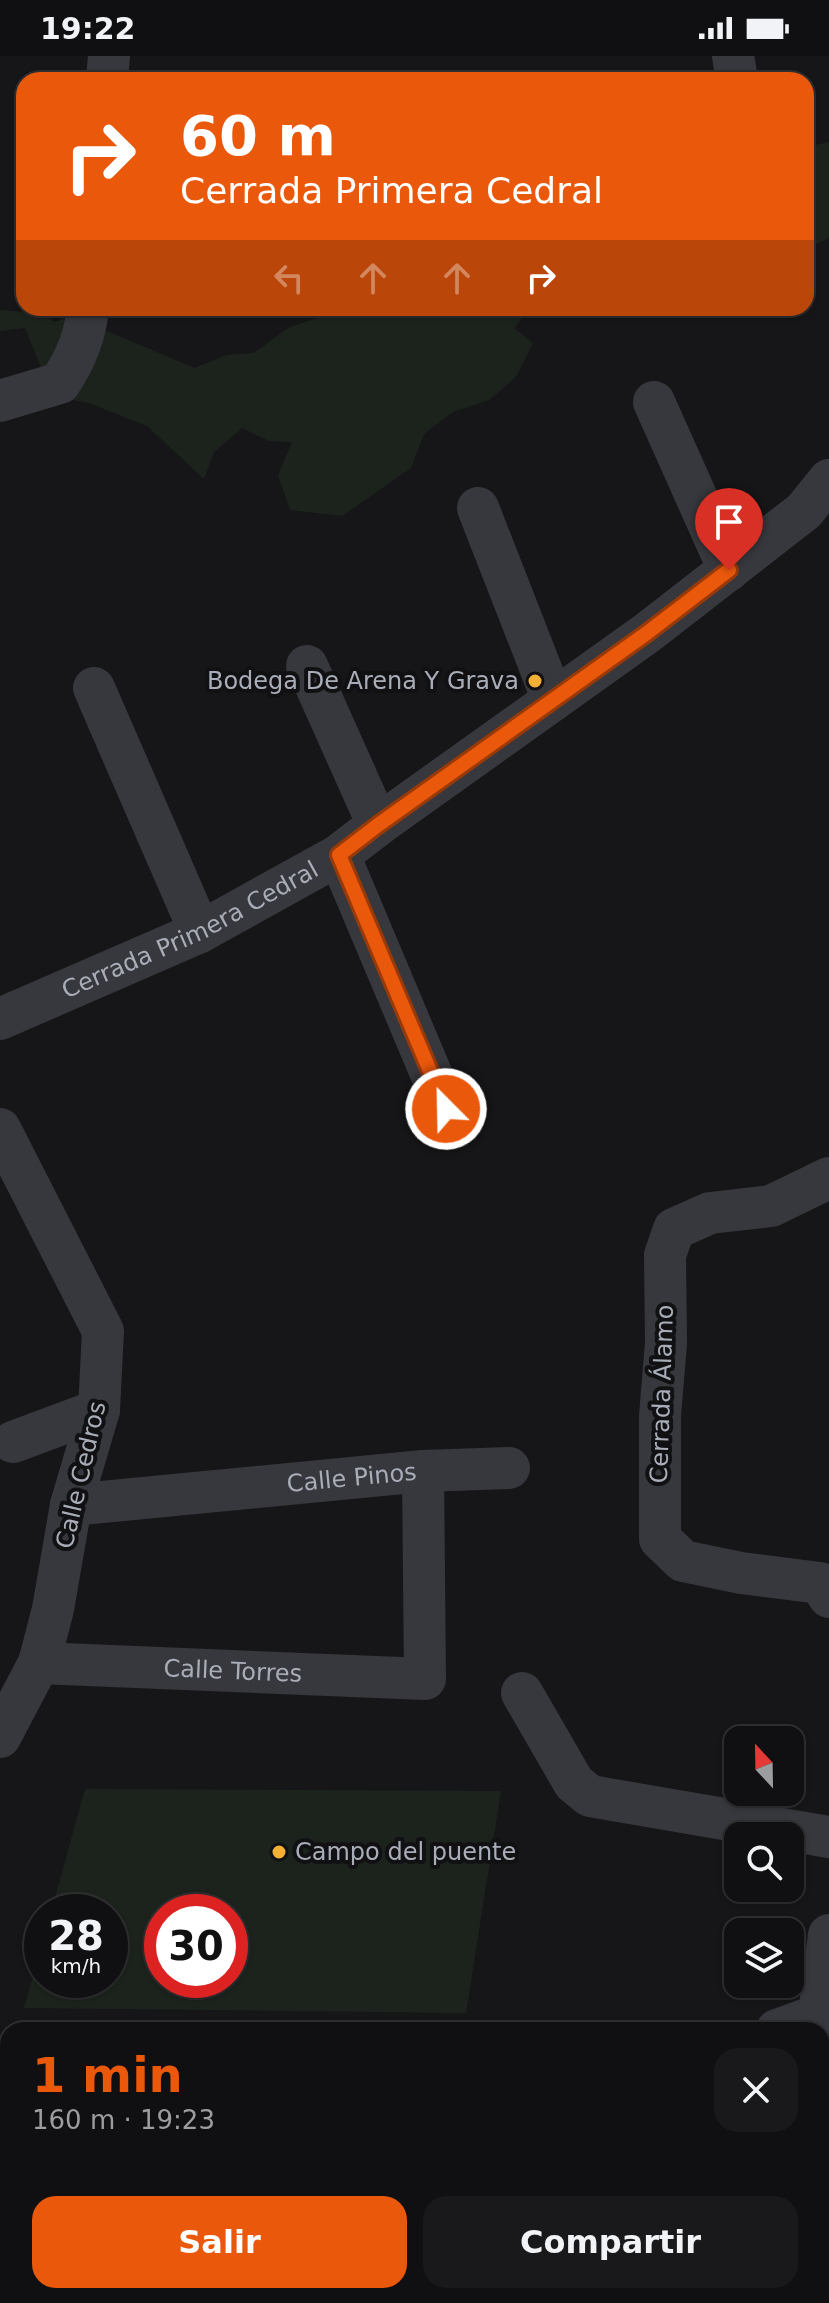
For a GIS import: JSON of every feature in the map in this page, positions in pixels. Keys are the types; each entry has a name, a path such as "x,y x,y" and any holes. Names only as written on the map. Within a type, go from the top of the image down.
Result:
{"street":[{"path":"0,401 60,383 76,358 87,316"},
{"path":"654,402 729,570"},
{"name":"Cerrada Primera Cedral","path":"0,1019 200,932 339,855 647,633 804,511 829,480"},
{"path":"478,508 553,700"},
{"path":"307,666 378,825"},
{"path":"94,688 200,932"},
{"path":"339,855 446,1109"},
{"name":"Calle Cedros","path":"0,1129 103,1331 99,1410 71,1505 53,1609 39,1663 0,1737"},
{"name":"Cerrada Álamo","path":"829,1178 771,1206 710,1213 674,1229 665,1255 666,1343 660,1416 659,1487 660,1539 683,1561 741,1573 820,1583 829,1597"},
{"path":"13,1442 99,1410"},
{"path":"423,1471 509,1468"},
{"name":"Calle Pinos","path":"71,1505 423,1471 425,1679"},
{"name":"Calle Torres","path":"39,1663 425,1679"},
{"path":"522,1693 574,1783 590,1796 829,1837"},
{"path":"798,2022 824,2012 829,1935"}],"shaded area":[{"path":"829,142 829,238 814,243 814,145"},
{"path":"0,310 16,311 16,316 43,316 55,322 71,316 195,368 226,355 254,353 288,328 321,316 524,316 514,328 533,343 516,377 489,400 453,412 424,434 411,468 342,516 290,510 278,475 292,442 269,441 242,428 214,452 204,479 147,426 89,403 53,396 25,328 0,331"},
{"name":"Campo del puente","path":"85,1789 501,1791 466,2013 24,2008 27,1998 128,1998 128,1894 56,1894"}],"place":[{"name":"Bodega De Arena Y Grava","path":"535,681"},
{"name":"Campo del puente","path":"279,1852"}],"route":[{"path":"446,1109 339,855 647,633 729,570"}]}
